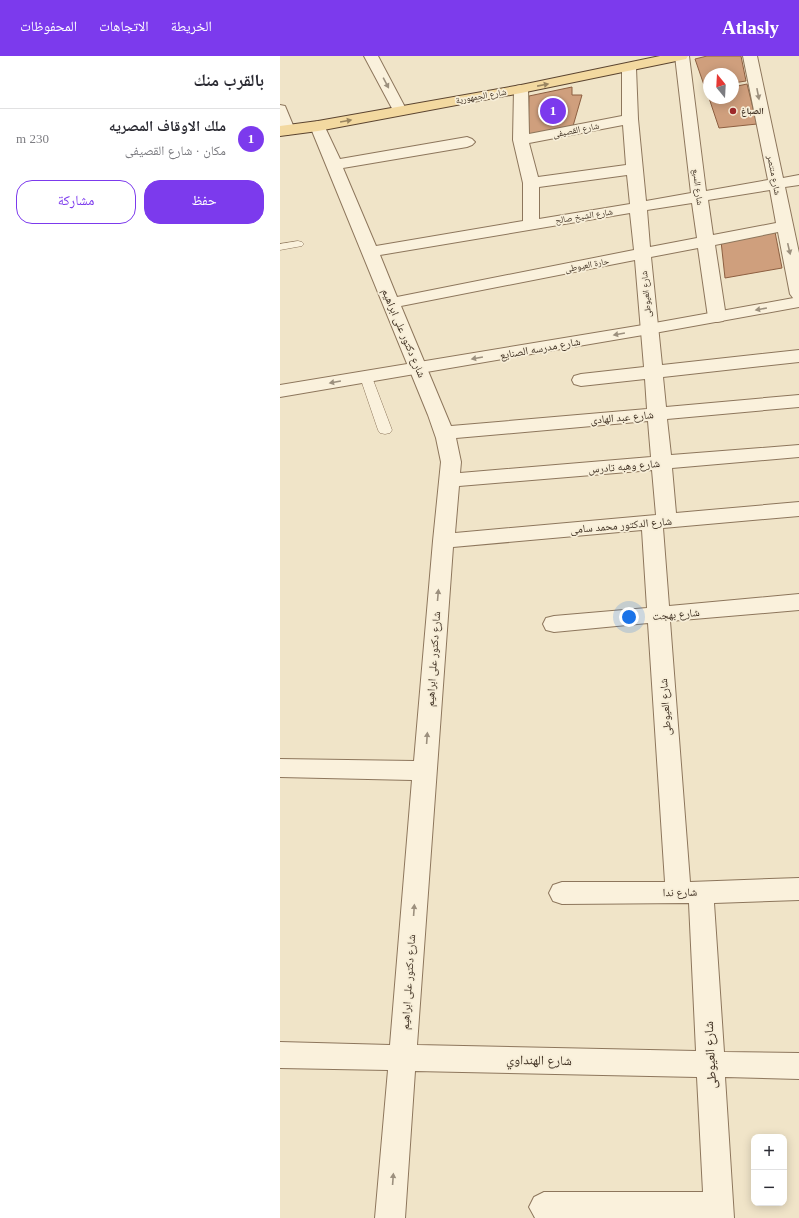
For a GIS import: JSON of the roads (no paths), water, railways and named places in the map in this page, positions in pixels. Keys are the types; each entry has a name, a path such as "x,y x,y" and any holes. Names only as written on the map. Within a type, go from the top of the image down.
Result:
{"main road":[{"name":"شارع الجمهورية","path":"283,130 318,126 521,89 629,68 664,58 682,56"}],"street":[{"path":"371,56 400,111"},
{"name":"شارع السبع","path":"682,56 699,196 717,317"},
{"name":"شارع منتصر","path":"750,56 799,294"},
{"name":"شارع العيوطى","path":"629,68 630,119 634,169 662,463 659,521 659,615 711,1064 719,1212"},
{"path":"521,89 521,140 531,183 531,225"},
{"path":"280,108 283,130"},
{"name":"شارع القصيفى","path":"521,140 630,119"},
{"name":"شارع دكتور على ابراهيم","path":"318,126 390,303 438,415 451,462 424,771 390,1218"},
{"path":"334,166 467,142"},
{"path":"531,183 634,169"},
{"name":"شارع الشيخ صالح","path":"370,252 799,180"},
{"name":"حارة العيوطى","path":"390,303 784,226"},
{"name":"شارع مدرسه الصنايع","path":"280,391 649,329 799,302"},
{"path":"581,380 799,356"},
{"name":"شارع عبد الهادى","path":"444,433 799,402"},
{"name":"شارع وهبه تادرس","path":"449,480 799,452"},
{"name":"شارع الدكتور محمد سامى","path":"443,541 799,509"},
{"name":"شارع بهجت","path":"554,624 799,602"},
{"path":"280,768 424,771"},
{"name":"شارع ندا","path":"562,893 690,892 799,888"},
{"name":"شارع الهنداوي","path":"280,1055 799,1066"},
{"path":"544,1207 719,1212"}],"lane":[{"path":"280,247 298,244"},
{"path":"366,377 385,430"}],"place":[{"name":"ملك الاوقاف المصريه","path":"553,111"},
{"name":"الصباغ","path":"733,111"}]}
